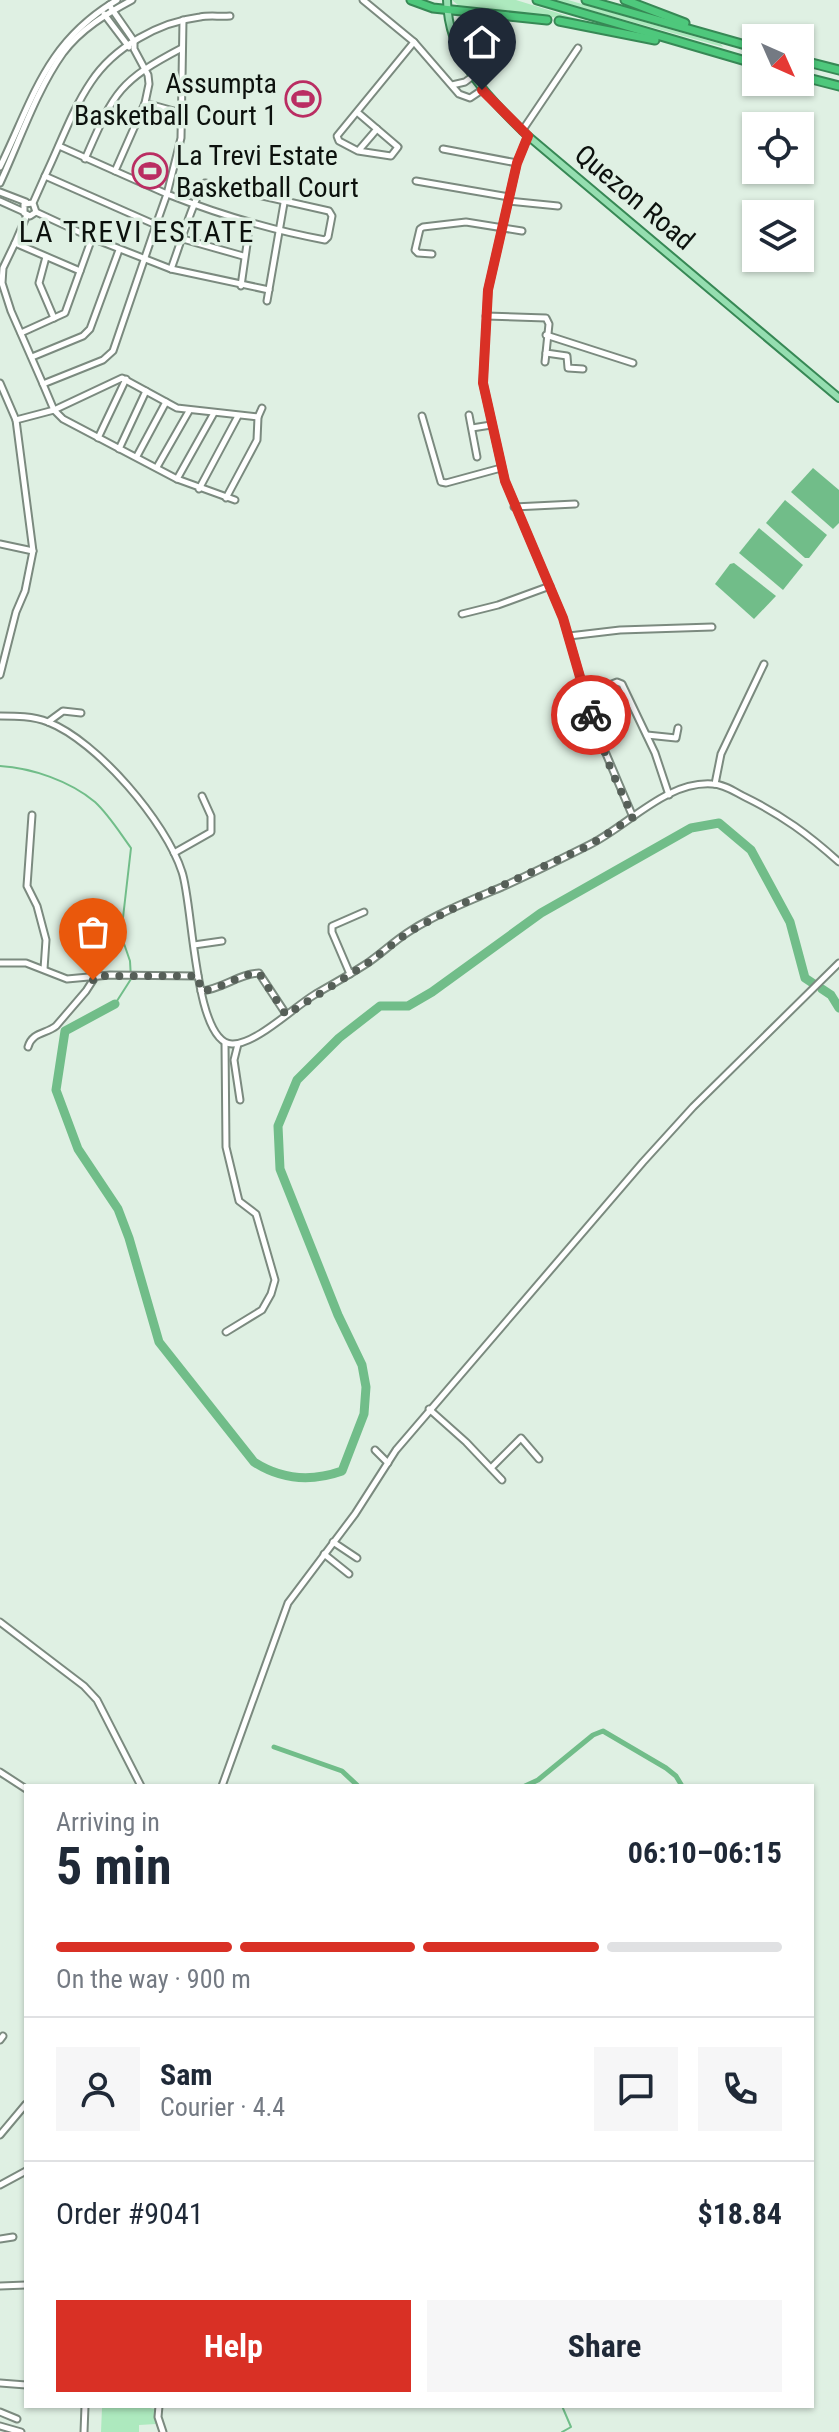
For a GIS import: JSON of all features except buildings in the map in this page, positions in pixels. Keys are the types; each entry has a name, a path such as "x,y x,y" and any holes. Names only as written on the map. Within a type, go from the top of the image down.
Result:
{"highway":[{"path":"411,0 433,8 547,20"},
{"path":"537,0 742,60"},
{"path":"586,0 742,42"},
{"path":"625,0 742,41"},
{"path":"559,21 681,43"},
{"path":"814,64 839,70"},
{"path":"814,80 839,86"}],"main road":[{"name":"Quezon Road","path":"447,0 454,38 482,90 525,133 839,398"}],"street":[{"path":"111,7 117,0"},
{"path":"0,167 48,72 103,12 132,0"},
{"path":"363,0 414,42 451,85 467,98 482,90"},
{"path":"111,7 134,41"},
{"path":"103,12 131,47 144,68 149,84 145,103 115,171"},
{"path":"230,16 183,20 134,41 90,83 25,213 3,268 2,283 58,416 177,479 235,500"},
{"path":"43,384 103,360 113,351 179,153 183,20"},
{"path":"357,112 398,147 391,156 358,151 339,141 337,136 414,42"},
{"path":"85,159 110,102 128,81 144,68 182,48"},
{"path":"578,48 525,133 488,290 483,375 501,468 514,507 550,586 569,636 584,695 605,755 633,817"},
{"path":"0,183 48,72"},
{"path":"451,85 465,82 473,76"},
{"path":"145,103 181,113"},
{"path":"358,151 377,129"},
{"path":"59,146 195,205 279,232 325,240 332,216 329,211 205,183 202,185 195,205 183,239 171,269"},
{"path":"443,149 517,163"},
{"path":"45,176 156,225"},
{"path":"416,181 558,206"},
{"path":"0,192 30,203 36,212"},
{"path":"0,201 25,213 36,212 143,260 241,286 269,290"},
{"path":"267,301 284,203"},
{"path":"432,254 415,250 423,227 466,222 522,231"},
{"path":"241,286 250,223"},
{"path":"21,333 67,311 92,238"},
{"path":"183,239 244,256"},
{"path":"15,243 80,271"},
{"path":"32,357 83,336 90,329 119,250"},
{"path":"46,257 39,283 54,318"},
{"path":"486,316 546,318 549,324 545,362"},
{"path":"546,335 633,363"},
{"path":"546,353 567,356 568,368 583,369"},
{"path":"98,438 124,379 126,367"},
{"path":"124,379 189,411 258,417"},
{"path":"16,420 54,410 124,379"},
{"path":"0,383 16,420 33,551 25,591 16,612 0,675"},
{"path":"119,449 146,391"},
{"path":"137,456 166,402"},
{"path":"226,498 257,440 258,417 262,408"},
{"path":"157,467 189,411"},
{"path":"177,479 214,413"},
{"path":"469,415 477,457"},
{"path":"199,489 238,416"},
{"path":"422,416 441,482 501,468"},
{"path":"472,428 491,425"},
{"path":"514,507 575,504"},
{"path":"0,544 33,551"},
{"path":"462,614 550,586"},
{"path":"569,636 620,630 712,627"},
{"path":"715,784 721,754 764,664"},
{"path":"584,695 617,682 622,684 669,795"},
{"path":"48,722 63,711 81,713"},
{"path":"0,716 22,716 48,722 81,743 127,785 153,816 174,853 188,892 201,991 210,1027 214,1035 225,1043 238,1044 286,1015 410,931 590,845 669,795 695,785 715,784 773,811 803,830 839,862"},
{"path":"646,735 676,738 678,728"},
{"path":"174,853 211,832 211,816 202,796"},
{"path":"32,815 27,886 37,906 46,940 44,969"},
{"path":"350,974 332,926 364,912"},
{"path":"194,945 222,941"},
{"path":"0,963 21,962 67,979 125,975 198,976"},
{"path":"223,1784 288,1603 355,1514 388,1463 429,1409 533,1293 619,1189 693,1107 839,963"},
{"path":"201,991 220,988 234,978 259,973 286,1015"},
{"path":"28,1047 30,1040 39,1032 56,1026 95,976"},
{"path":"225,1043 226,1147 239,1201 256,1214 275,1280 262,1310 226,1332"},
{"path":"238,1044 234,1060 240,1100"},
{"path":"429,1409 502,1480"},
{"path":"491,1468 521,1438 539,1459"},
{"path":"375,1450 388,1463"},
{"path":"333,1542 357,1558"},
{"path":"324,1554 349,1574"},
{"path":"0,1622 84,1686 101,1706 140,1784"},
{"path":"0,1772 24,1788"},
{"path":"0,2135 24,2106"},
{"path":"0,2185 24,2172"},
{"path":"0,2239 13,2237"},
{"path":"0,2286 24,2285"},
{"path":"0,2383 24,2385"},
{"path":"84,2432 85,2408"},
{"path":"159,2408 163,2432"},
{"path":"0,2412 17,2419"},
{"path":"0,2426 21,2432"}],"shaded area":[{"path":"452,0 516,0 584,21 459,6"},
{"path":"553,0 568,0 723,47"},
{"path":"813,468 839,490 839,523 833,529 791,492"},
{"path":"785,500 827,535 809,558 805,558 766,523"},
{"path":"759,528 803,565 783,590 739,553"},
{"path":"734,563 776,596 754,619 715,584"},
{"path":"102,2408 155,2409 156,2424 139,2425 139,2432 101,2432"}],"waterway":[{"path":"0,766 50,777 74,788 95,802 131,848 121,935 130,961 131,979 115,1004"},
{"path":"115,1004 65,1031 56,1090 78,1149 118,1209 159,1342 254,1462 275,1473 308,1478 342,1471 364,1414 366,1387 362,1365 338,1315 280,1169 278,1126 297,1080 339,1038 380,1006 408,1006 432,992 541,913 691,828 719,823 751,850 790,922 805,978 814,984"},
{"path":"822,989 831,995 839,1008"},
{"path":"529,1784 593,1735 603,1731 666,1768 681,1784"},
{"path":"274,1747 342,1771 356,1784"},
{"path":"562,2432 571,2427 563,2408"}],"way so far":[{"path":"93,980 95,976 110,975 198,976 201,991 220,988 234,978 256,972 270,987 286,1015 368,963 410,931 590,845 633,817 591,715"}],"place":[{"name":"Assumpta Basketball Court 1","path":"303,99"},
{"name":"La Trevi Estate Basketball Court","path":"150,171"}],"district":[{"name":"LA TREVI ESTATE","path":"137,232"}],"route":[{"path":"482,90 528,136 517,163 488,290 483,383 505,481 563,618 591,715"}]}
